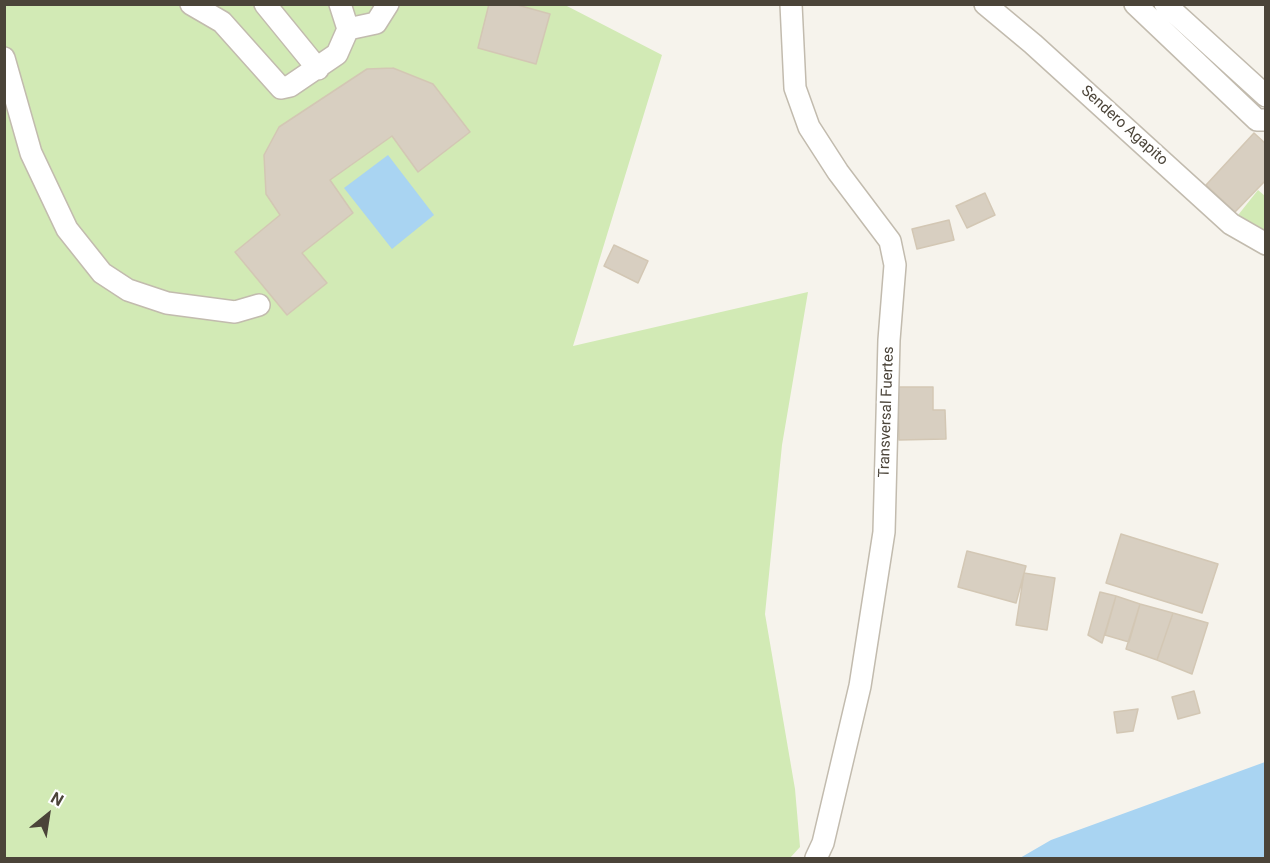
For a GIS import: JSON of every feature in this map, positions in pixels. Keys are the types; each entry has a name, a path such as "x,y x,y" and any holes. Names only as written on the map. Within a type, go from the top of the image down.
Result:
{"street":[{"path":"191,4 223,14 281,88 290,86 337,54 348,29 339,6"},
{"path":"265,4 318,69"},
{"path":"348,29 376,23 388,4"},
{"name":"Transversal Fuertes","path":"791,4 795,88 809,127 838,172 890,241 895,265 889,340 884,532 860,686 820,851"},
{"name":"Sendero Agapito","path":"985,4 1033,44 1230,224 1266,244"},
{"path":"1135,4 1166,11 1266,96"},
{"path":"1166,11 1257,120 1266,120"},
{"path":"4,58 31,153 68,229 102,273 128,290 167,303 235,312 259,305"}],"green space":[{"path":"5,5 565,5 662,55 573,346 808,292 782,445 765,614 795,789 800,847 790,858 5,858"},
{"path":"1258,190 1265,196 1265,244 1231,224"}],"water":[{"path":"388,155 434,215 392,249 344,188"},
{"path":"1265,762 1265,858 1020,858 1051,840"}],"building":[{"path":"489,4 514,4 550,14 536,64 478,48"},
{"path":"393,68 433,84 470,132 418,172 392,136 330,180 353,213 302,253 327,283 287,315 235,252 280,215 266,194 264,155 279,127 367,69"},
{"path":"1254,133 1266,144 1266,180 1235,212 1206,185"},
{"path":"985,193 995,215 967,228 956,206"},
{"path":"949,220 954,240 917,249 912,229"},
{"path":"614,245 648,261 638,283 604,266"},
{"path":"898,387 933,387 933,410 945,410 946,439 899,440"},
{"path":"1121,534 1218,564 1202,613 1106,583"},
{"path":"967,551 1026,566 1016,603 958,587"},
{"path":"1024,573 1055,578 1047,630 1016,625"},
{"path":"1100,592 1116,596 1102,643 1088,635"},
{"path":"1116,596 1140,604 1129,642 1105,635"},
{"path":"1140,604 1173,613 1157,660 1126,649"},
{"path":"1173,613 1208,623 1192,674 1157,660"},
{"path":"1194,691 1200,713 1178,719 1172,697"},
{"path":"1138,709 1133,731 1117,733 1114,712"}]}
